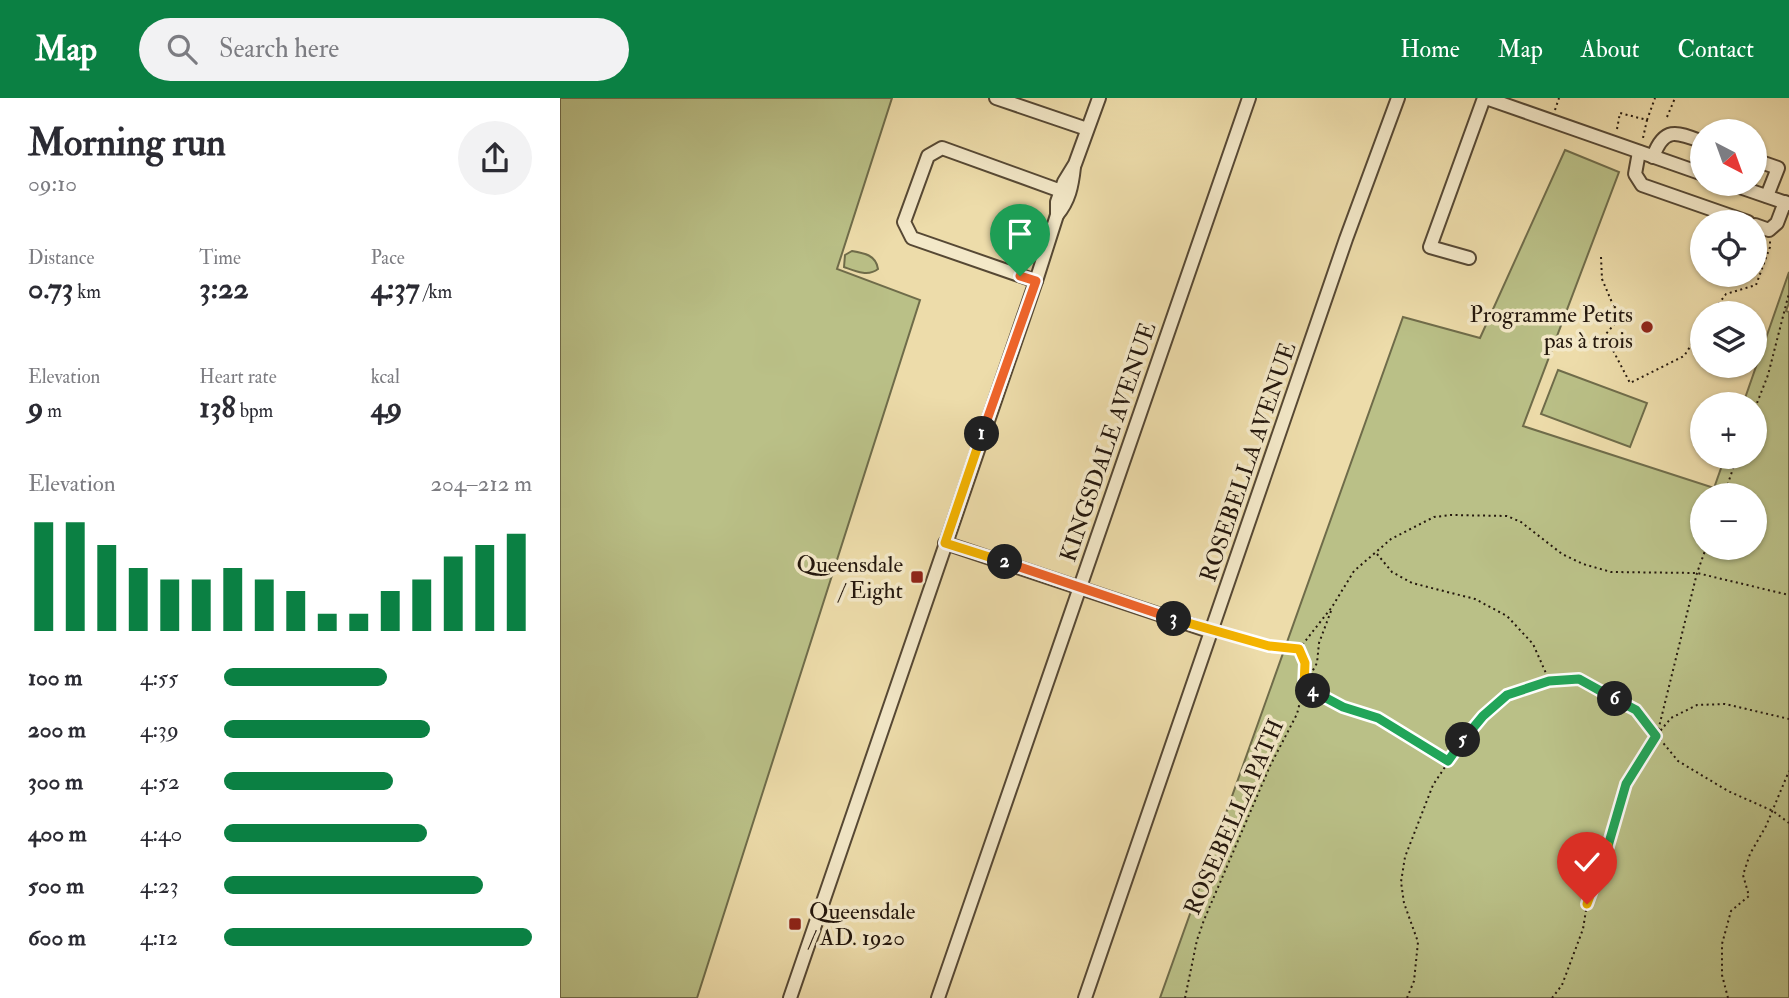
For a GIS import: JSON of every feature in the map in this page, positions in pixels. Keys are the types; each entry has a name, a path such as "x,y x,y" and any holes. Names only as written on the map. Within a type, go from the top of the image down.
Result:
{"street":[{"path":"996,98 1087,129"},
{"path":"790,998 1036,281 1057,215 1057,202 1075,164 1099,98"},
{"name":"KINGSDALE AVENUE","path":"938,998 1249,98"},
{"name":"ROSEBELLA AVENUE","path":"1085,998 1346,239 1398,98"},
{"path":"1469,258 1430,247 1485,98 1690,170"},
{"path":"1653,157 1658,141 1666,136 1679,133 1690,137"},
{"path":"1036,281 912,238 904,222 928,156 942,148 1061,191"},
{"path":"1639,152 1635,174 1642,185 1714,210"},
{"path":"1057,215 1065,205 1073,185 1075,164"},
{"path":"1768,165 1778,168 1768,193"},
{"path":"1767,196 1787,203 1777,223 1769,230"},
{"path":"945,543 1212,632"}],"path":[{"path":"1643,138 1655,98"},
{"path":"1667,117 1675,98"},
{"path":"1617,129 1620,113 1647,120"},
{"path":"1721,301 1726,294 1756,285 1770,247 1769,230"},
{"path":"1601,257 1602,279 1619,319 1605,335 1630,383 1684,356 1690,347"},
{"path":"1761,392 1789,293"},
{"path":"1212,632 1269,646 1299,649 1332,607 1354,571 1391,539 1434,517 1451,514 1507,516 1521,522 1562,554 1583,564 1611,572 1697,573 1789,595"},
{"path":"1376,552 1392,572 1412,583 1475,598 1507,616 1533,644 1549,681"},
{"path":"1656,736 1702,560"},
{"path":"1332,607 1319,643 1317,663 1304,686 1343,707 1378,718 1448,761"},
{"name":"ROSEBELLA PATH","path":"1185,998 1204,920 1270,766 1297,714 1304,686 1305,663 1299,649"},
{"path":"1407,998 1414,981 1418,942 1401,882 1405,858 1433,785 1448,761 1483,716 1507,695 1549,681 1579,679 1636,710 1678,761 1728,791 1773,811 1789,824"},
{"path":"1552,998 1562,985 1583,929 1587,904 1626,784 1656,736 1671,719 1683,710 1697,705 1725,704 1789,719"},
{"path":"1728,998 1722,975 1721,944 1731,912 1748,896 1743,875 1789,771"}],"green space":[{"path":"560,98 892,98 837,269 920,300 697,998 560,998"},
{"path":"1565,150 1619,172 1523,426 1699,483 1690,483 1690,560 1767,560 1767,483 1716,483 1721,469 1767,469 1767,392 1747,392 1752,378 1767,378 1767,335 1789,272 1789,303 1786,311 1789,312 1789,998 1160,998 1403,317 1480,338"},
{"path":"852,251 872,258 878,269 866,273 844,267 845,255"},
{"path":"1558,370 1647,403 1630,447 1541,414"}],"place":[{"name":"Programme Petits pas à trois","path":"1647,327"},
{"name":"Queensdale / Eight","path":"917,577"},
{"name":"Queensdale / AD. 1920","path":"795,924"}],"route":[{"path":"1020,276 1036,281 945,543 1212,632 1269,646 1299,649 1305,663 1304,686 1343,707 1378,718 1448,761 1483,716 1507,695 1549,681 1579,679 1636,710 1656,736 1626,784 1587,904"}]}
